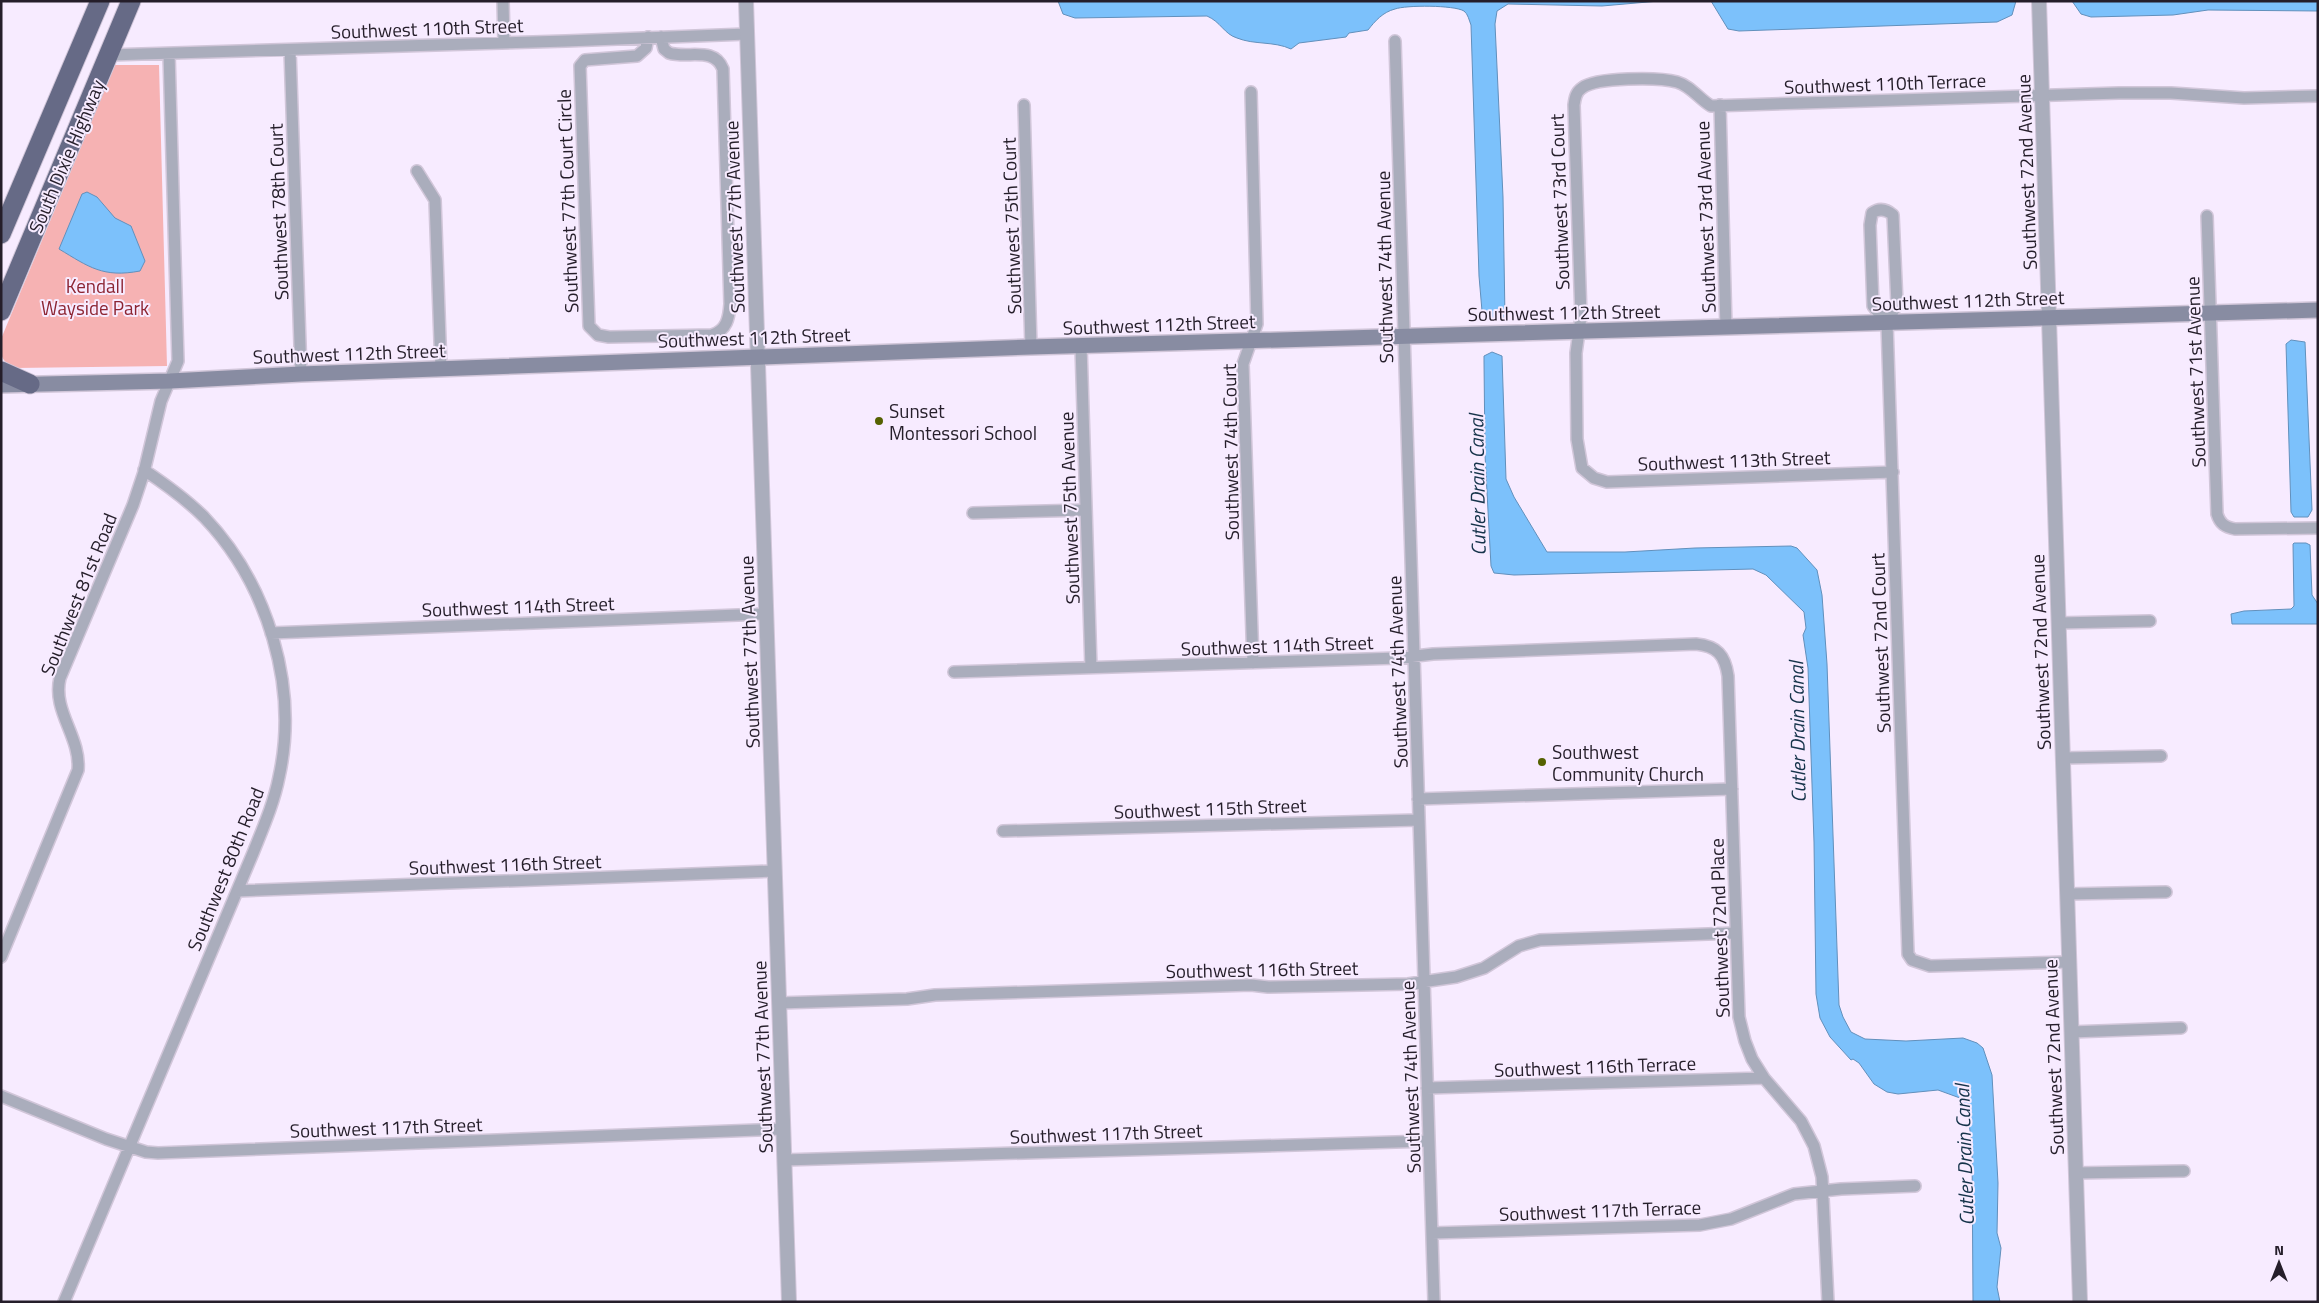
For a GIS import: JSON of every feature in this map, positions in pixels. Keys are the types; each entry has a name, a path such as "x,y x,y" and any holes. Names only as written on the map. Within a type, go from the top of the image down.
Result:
{"highway":[{"name":"South Dixie Highway","path":"1,234 100,1"},
{"name":"South Dixie Highway","path":"1,311 131,1"},
{"path":"77,55 109,55"},
{"path":"1,371 30,384"}],"main road":[{"name":"Southwest 112th Street","path":"1,385 170,381 301,374 1031,347 1726,328 2050,316 2210,314 2318,310"}],"street":[{"path":"503,1 504,43"},
{"name":"Southwest 77th Avenue","path":"746,1 789,1302"},
{"name":"Southwest 72nd Avenue","path":"2039,1 2080,1302"},
{"name":"Southwest 110th Street","path":"109,55 747,34"},
{"name":"Southwest 77th Court Circle","path":"607,58 585,60 579,70 589,326 592,332 609,337 712,335 719,333 727,324 730,304 723,68 721,63 712,56 673,54 664,48 661,37"},
{"path":"611,39 607,58 637,56 646,48 648,38"},
{"name":"Southwest 74th Avenue","path":"1395,41 1434,1302"},
{"name":"Southwest 78th Court","path":"290,50 301,374"},
{"name":"Southwest 81st Road","path":"1,956 78,770 78,752 59,702 60,678 133,505 144,470 161,401 178,361 169,54"},
{"name":"Southwest 110th Terrace","path":"1583,87 1597,82 1668,81 1685,85 1712,106 2145,93 2244,98 2318,96"},
{"name":"Southwest 73rd Court","path":"1582,468 1577,439 1576,353 1580,317 1574,104 1578,92 1583,87"},
{"name":"Southwest 74th Court","path":"1251,92 1258,324 1244,364 1253,663"},
{"name":"Southwest 75th Court","path":"1024,104 1031,347"},
{"name":"Southwest 73rd Avenue","path":"1720,105 1726,328"},
{"path":"417,171 435,200 441,369"},
{"name":"Southwest 72nd Court","path":"1887,323 1873,306 1870,226 1872,213 1877,210 1889,211 1894,219 1897,304 1887,323 1908,954 1912,960 1930,966 2069,962"},
{"name":"Southwest 71st Avenue","path":"2207,216 2217,514 2224,525 2243,529 2318,528"},
{"name":"Southwest 75th Avenue","path":"1081,346 1091,668"},
{"name":"Southwest 113th Street","path":"1582,468 1594,478 1607,482 1893,472"},
{"name":"Southwest 80th Road","path":"64,1302 237,892 269,812 282,761 284,703 279,665 264,610 224,541 191,504 144,470"},
{"path":"972,513 1086,510"},
{"name":"Southwest 114th Street","path":"271,633 766,614"},
{"path":"2058,623 2150,621"},
{"name":"Southwest 114th Street","path":"954,672 1253,663 1696,644 1712,647 1719,651"},
{"name":"Southwest 72nd Place","path":"1719,651 1724,657 1728,676 1738,1003 1742,1029 1752,1060 1764,1078 1801,1121 1818,1157 1823,1190 1828,1302"},
{"path":"2062,758 2160,756"},
{"path":"1418,799 1732,789"},
{"name":"Southwest 115th Street","path":"1003,831 1418,820"},
{"name":"Southwest 116th Street","path":"237,892 774,871"},
{"path":"2067,894 2166,892"},
{"name":"Southwest 116th Street","path":"779,1004 935,995 1251,985 1268,987 1388,984 1470,974 1484,968 1519,946 1540,940 1736,933"},
{"path":"2071,1032 2181,1028"},
{"name":"Southwest 116th Terrace","path":"1427,1088 1764,1078"},
{"name":"Southwest 117th Street","path":"1,1096 130,1148 146,1152 183,1153 783,1129"},
{"name":"Southwest 117th Street","path":"784,1160 1429,1141"},
{"path":"2075,1173 2184,1171"},
{"name":"Southwest 117th Terrace","path":"1432,1234 1700,1225 1731,1219 1794,1194 1823,1190 1914,1186"}],"green space":[{"name":"Kendall Wayside Park","path":"115,65 159,65 167,366 15,368 6,363 2,357 1,339"}],"water":[{"path":"1058,1 1659,1 1602,6 1508,4 1497,11 1495,24 1503,197 1505,318 1488,318 1482,311 1479,276 1471,25 1464,11 1419,6 1391,10 1376,20 1368,30 1349,33 1346,37 1299,43 1291,49 1237,38 1229,34 1216,21 1207,16 1075,18 1063,14"},
{"path":"1711,1 2016,1 2012,15 1997,22 1739,31 1728,29"},
{"path":"2072,1 2318,1 2318,11 2208,10 2173,15 2091,17 2081,14"},
{"path":"87,192 97,197 115,218 131,226 145,261 140,271 127,273 106,272 88,266 59,249 82,194"},
{"path":"2291,340 2305,342 2312,510 2308,517 2294,517 2291,512 2286,344"},
{"path":"1492,352 1502,356 1506,479 1514,497 1547,552 1625,552 1791,546 1797,548 1817,570 1822,595 1827,664 1839,1005 1851,1032 1865,1039 1906,1041 1963,1038 1977,1043 1983,1048 1992,1075 1998,1183 1997,1233 2001,1248 1997,1287 2000,1302 1973,1302 1972,1146 1967,1108 1960,1098 1938,1090 1898,1094 1887,1092 1874,1084 1859,1063 1853,1059 1851,1060 1830,1037 1820,1018 1816,994 1814,842 1808,668 1803,635 1806,628 1804,612 1766,575 1753,569 1514,575 1494,573 1491,566 1485,455 1484,361 1484,356"},
{"path":"2294,543 2310,545 2312,595 2318,604 2318,624 2232,624 2231,614 2244,611 2291,609 2294,606"}],"place":[{"name":"Sunset Montessori School","path":"879,421"},
{"name":"Southwest Community Church","path":"1542,762"}],"water label":[{"name":"Cutler Drain Canal","path":"1477,485"},
{"name":"Cutler Drain Canal","path":"1797,732"},
{"name":"Cutler Drain Canal","path":"1964,1155"}]}
